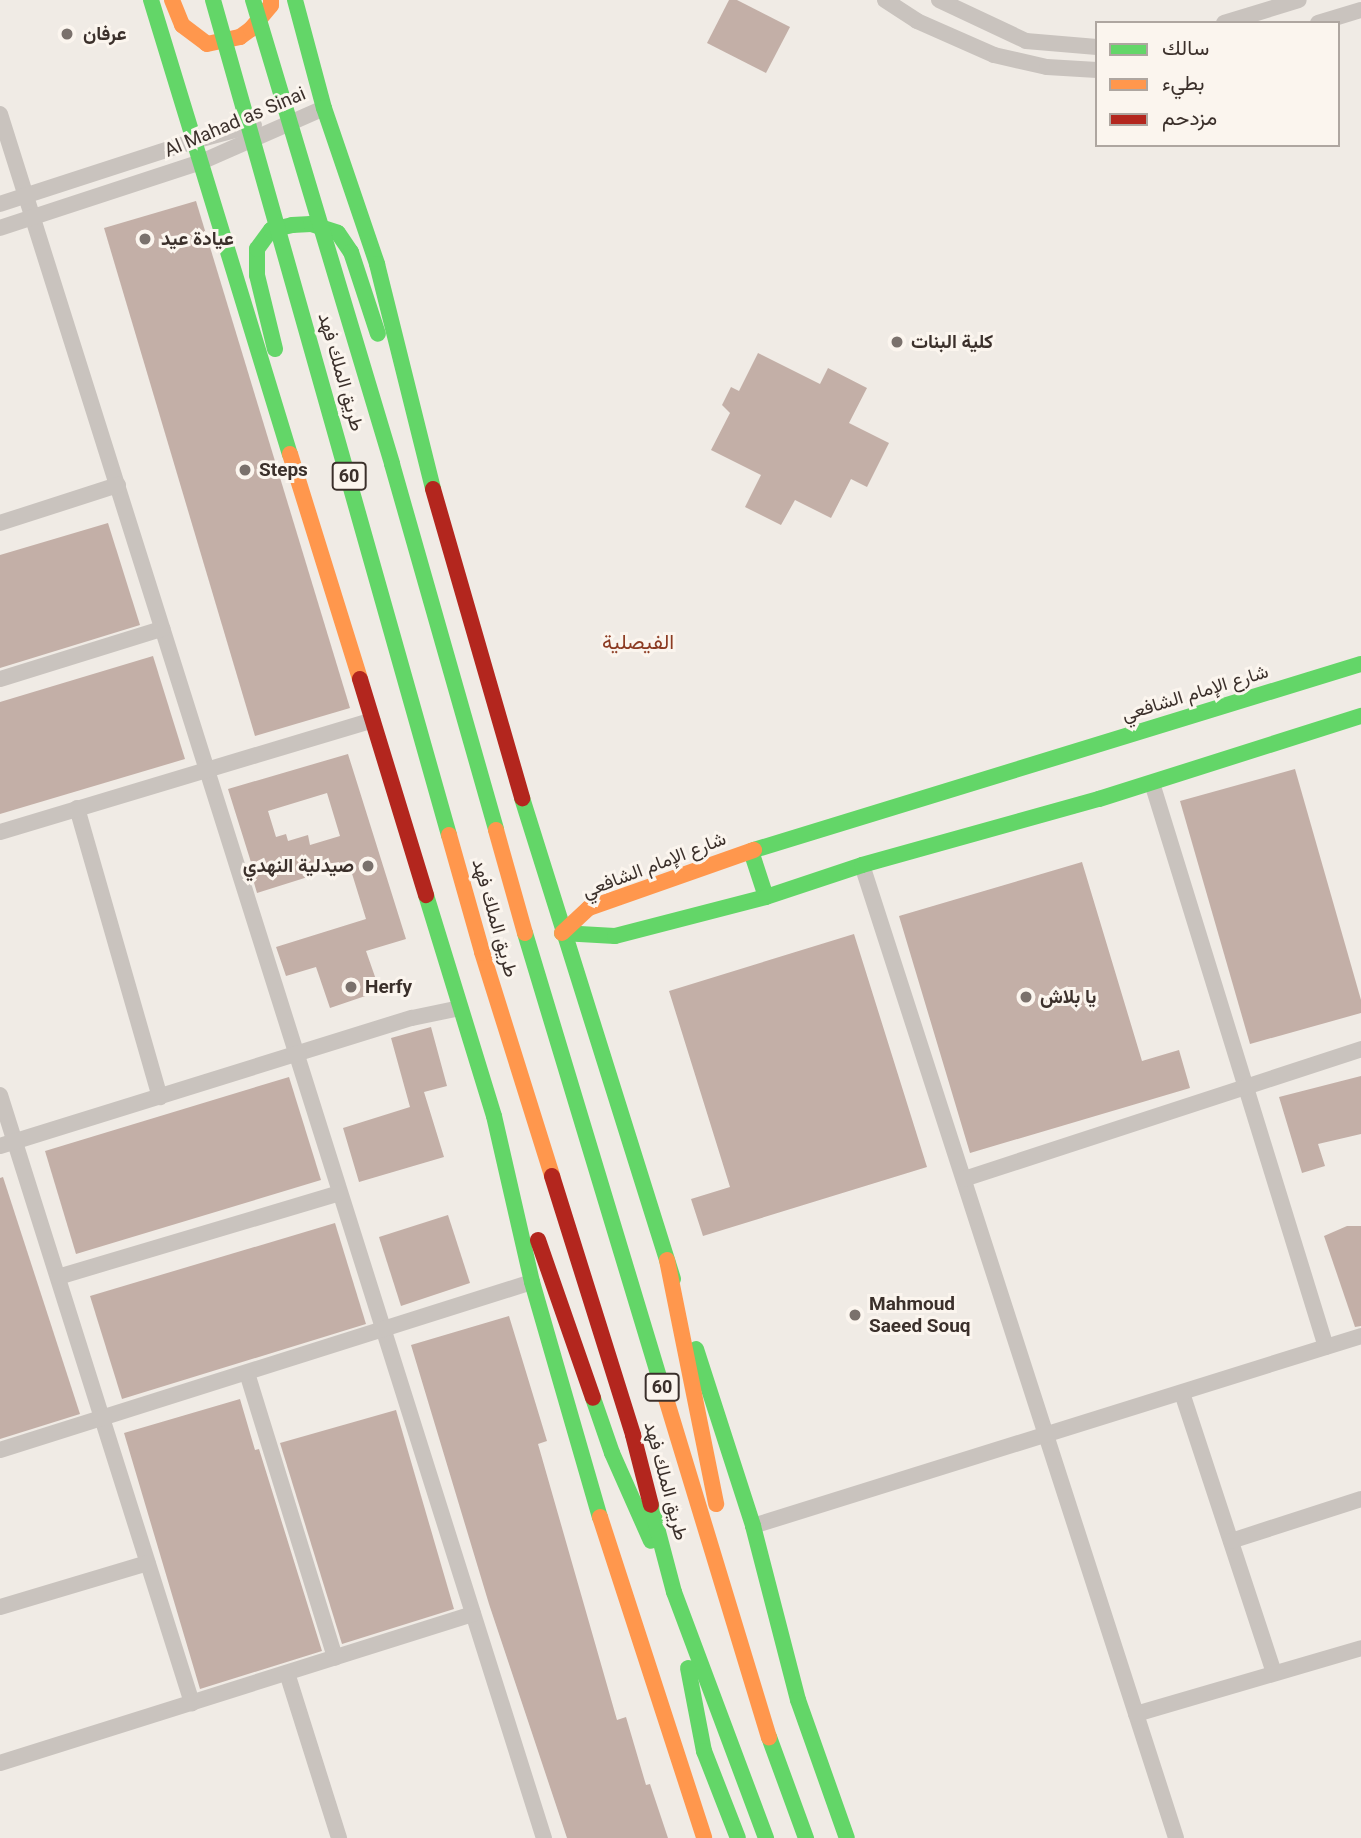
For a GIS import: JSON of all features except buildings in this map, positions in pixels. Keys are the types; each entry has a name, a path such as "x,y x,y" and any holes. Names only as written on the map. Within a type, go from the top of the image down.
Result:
{"main road":[{"path":"151,0 494,1116 612,1453 674,1592 704,1751 738,1838"},
{"path":"172,0 182,25 207,44 240,37 251,29 271,5 271,0"},
{"name":"طريق الملك فهد","path":"213,0 482,952 633,1436 674,1592 766,1838"},
{"name":"طريق الملك فهد","path":"253,0 392,464 525,933 753,1686 790,1801 806,1838"},
{"path":"295,0 324,108 377,264 439,515"},
{"path":"335,601 257,275 257,249 271,230 311,224 338,233 351,251 439,515 562,933 753,1526 798,1700 847,1838"},
{"name":"شارع الإمام الشافعي","path":"562,933 589,908 751,851 1361,664"},
{"path":"562,933 615,936 766,897 862,865 1152,783 1361,716"},
{"path":"751,851 766,897"},
{"path":"494,1116 532,1282 601,1521 704,1838"},
{"path":"667,1260 753,1686"}],"street":[{"path":"939,0 1026,41 1095,47"},
{"path":"1231,21 1299,0"},
{"path":"894,2 917,21 994,55 1047,67 1095,70"},
{"path":"1325,21 1361,10"},
{"name":"Al Mahad as Sinai","path":"0,204 194,141 324,108"},
{"name":"Al Mahad as Sinai","path":"0,228 201,162 324,108"},
{"path":"0,114 544,1838"},
{"path":"0,523 118,485"},
{"path":"0,679 162,629"},
{"path":"0,832 373,720"},
{"path":"1152,783 1326,1347"},
{"path":"77,808 160,1097"},
{"path":"862,865 1176,1838"},
{"path":"7,1144 412,1018 460,1008"},
{"path":"964,1179 1361,1049"},
{"path":"0,1095 7,1144 58,1277 192,1703"},
{"path":"58,1277 340,1193"},
{"path":"0,1450 532,1282"},
{"path":"753,1526 1361,1336"},
{"path":"247,1373 335,1658"},
{"path":"1182,1393 1275,1673"},
{"path":"1231,1541 1361,1499"},
{"path":"0,1607 148,1563"},
{"path":"0,1763 473,1614"},
{"path":"1136,1714 1361,1648"},
{"path":"287,1673 339,1838"}],"traffic: fast":[{"path":"151,0 290,454"},
{"path":"213,0 449,835"},
{"path":"253,0 392,464 496,830"},
{"path":"295,0 324,108 377,264 433,489"},
{"path":"275,349 257,275 257,249 271,230 292,225 311,224 338,233 351,252 378,334"},
{"path":"754,850 1361,664"},
{"path":"562,933 615,936 766,897 862,865 1099,799 1361,716"},
{"path":"522,798 673,1279"},
{"path":"751,851 766,897"},
{"path":"426,895 494,1116 532,1282 600,1517"},
{"path":"525,933 664,1392"},
{"path":"696,1349 753,1526 798,1700 847,1838"},
{"path":"593,1398 612,1453 651,1541"},
{"path":"651,1505 674,1592 766,1838"},
{"path":"688,1668 704,1751 738,1838"},
{"path":"769,1737 806,1838"}],"traffic: slow":[{"path":"172,0 182,25 207,44 240,37 251,29 271,5 271,0"},
{"path":"290,454 360,679"},
{"path":"496,830 525,933"},
{"path":"449,835 482,952"},
{"path":"562,933 589,908 754,850"},
{"path":"482,952 552,1176"},
{"path":"667,1260 716,1504"},
{"path":"664,1392 769,1737"},
{"path":"600,1517 704,1838"}],"traffic: jam":[{"path":"433,489 522,798"},
{"path":"360,679 426,895"},
{"path":"552,1176 633,1435 651,1505"},
{"path":"538,1240 593,1398"}],"place":[{"name":"عرفان","path":"67,34"},
{"name":"عيادة عيد","path":"145,239"},
{"name":"كلية البنات","path":"897,342"},
{"name":"Steps","path":"245,470"},
{"name":"صيدلية النهدي","path":"368,866"},
{"name":"Herfy","path":"351,987"},
{"name":"يا بلاش","path":"1026,997"},
{"name":"Mahmoud Saeed Souq","path":"855,1315"}],"district":[{"name":"الفيصلية","path":"638,642"}]}
